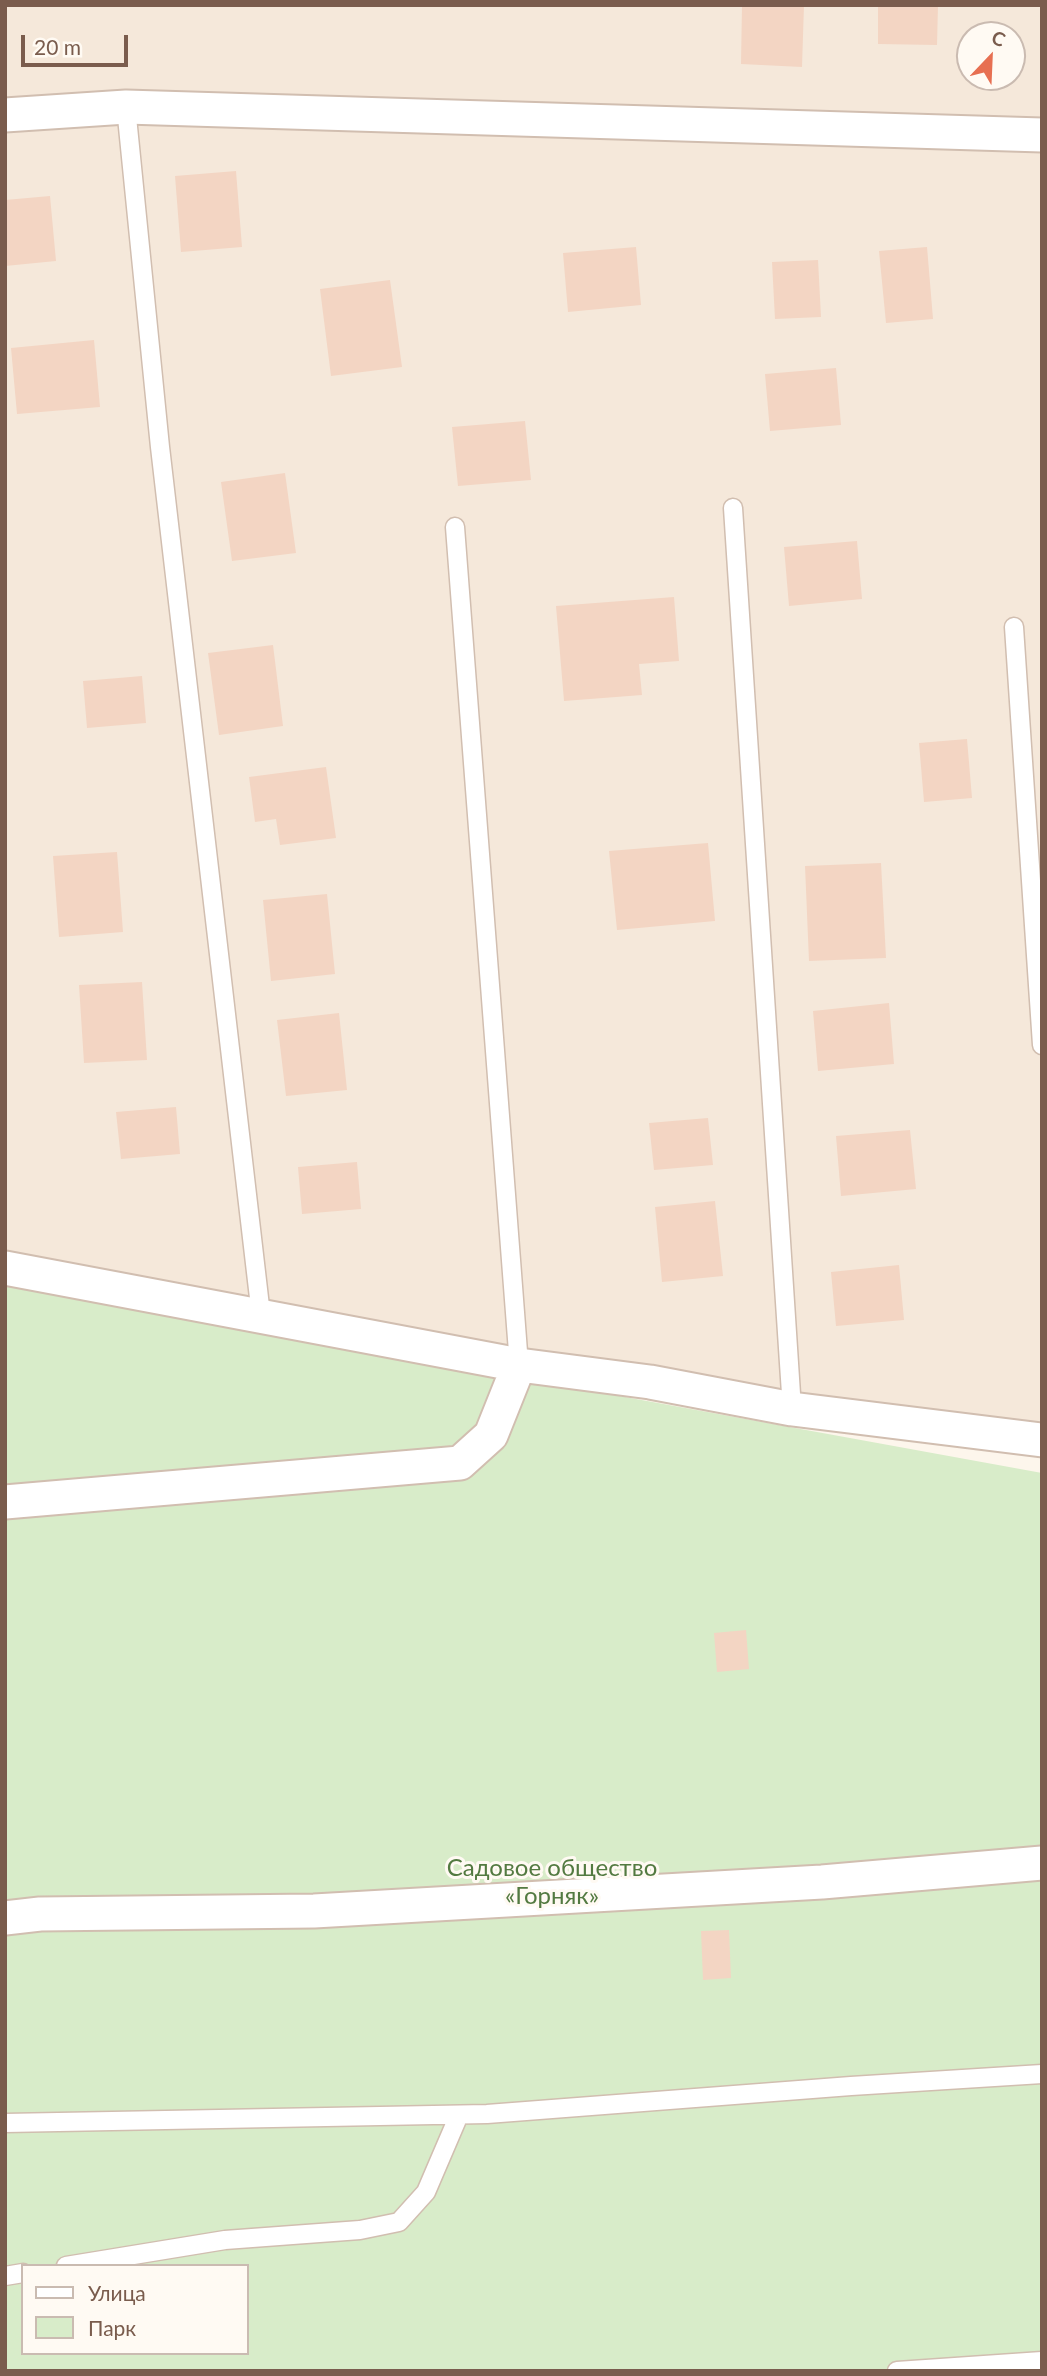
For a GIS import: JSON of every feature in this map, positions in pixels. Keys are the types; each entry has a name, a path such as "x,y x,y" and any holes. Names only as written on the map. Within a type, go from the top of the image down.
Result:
{"street":[{"path":"5,115 126,107 1042,135"},
{"path":"5,1268 519,1365 650,1382 792,1409 1042,1440"},
{"path":"5,1503 460,1462 491,1435 519,1365"},
{"path":"5,1918 40,1914 314,1911 822,1882 1042,1863"}],"lane":[{"path":"126,107 166,502 261,1315"},
{"path":"733,508 792,1409"},
{"path":"456,527 519,1365"},
{"path":"1014,627 1042,1045"},
{"path":"5,2123 459,2115 1042,2074"},
{"path":"78,2264 225,2240 360,2230 399,2222 426,2192 459,2115"},
{"path":"897,2371 1042,2361"}],"shaded area":[{"path":"5,5 1042,5 1042,1452 5,1255"}],"green space":[{"name":"Садовое общество «Горняк»","path":"5,1284 1042,1473 1042,2371 5,2371"}],"building":[{"path":"742,5 804,5 802,67 741,64"},
{"path":"878,5 938,5 937,45 878,44"},
{"path":"236,171 242,247 181,252 175,176"},
{"path":"50,196 56,261 5,266 5,200"},
{"path":"636,247 641,305 568,312 563,253"},
{"path":"927,247 933,319 886,323 879,251"},
{"path":"818,260 821,317 775,319 772,262"},
{"path":"390,280 402,367 331,376 320,289"},
{"path":"94,340 100,407 17,414 11,348"},
{"path":"836,368 841,425 770,431 765,374"},
{"path":"525,421 531,480 458,486 452,427"},
{"path":"285,473 296,553 232,561 221,482"},
{"path":"857,541 862,599 789,606 784,547"},
{"path":"674,597 679,661 639,664 642,695 564,701 556,606"},
{"path":"273,645 283,726 219,735 208,653"},
{"path":"142,676 146,723 87,728 83,681"},
{"path":"967,739 972,798 924,802 919,743"},
{"path":"326,767 336,838 280,845 276,819 255,822 249,777"},
{"path":"708,843 715,921 617,930 609,851"},
{"path":"117,852 123,932 59,937 53,856"},
{"path":"881,863 886,958 809,961 805,866"},
{"path":"327,894 335,974 271,981 263,900"},
{"path":"142,982 147,1060 84,1063 79,985"},
{"path":"889,1003 894,1064 818,1071 813,1011"},
{"path":"339,1013 347,1090 286,1096 277,1020"},
{"path":"176,1107 180,1154 121,1159 116,1112"},
{"path":"708,1118 713,1165 654,1170 649,1123"},
{"path":"910,1130 916,1189 841,1196 836,1136"},
{"path":"357,1162 361,1209 302,1214 298,1167"},
{"path":"715,1201 723,1276 662,1282 655,1207"},
{"path":"899,1265 904,1320 836,1326 831,1272"},
{"path":"746,1630 749,1669 717,1672 714,1633"},
{"path":"729,1930 731,1978 703,1980 701,1931"}]}
